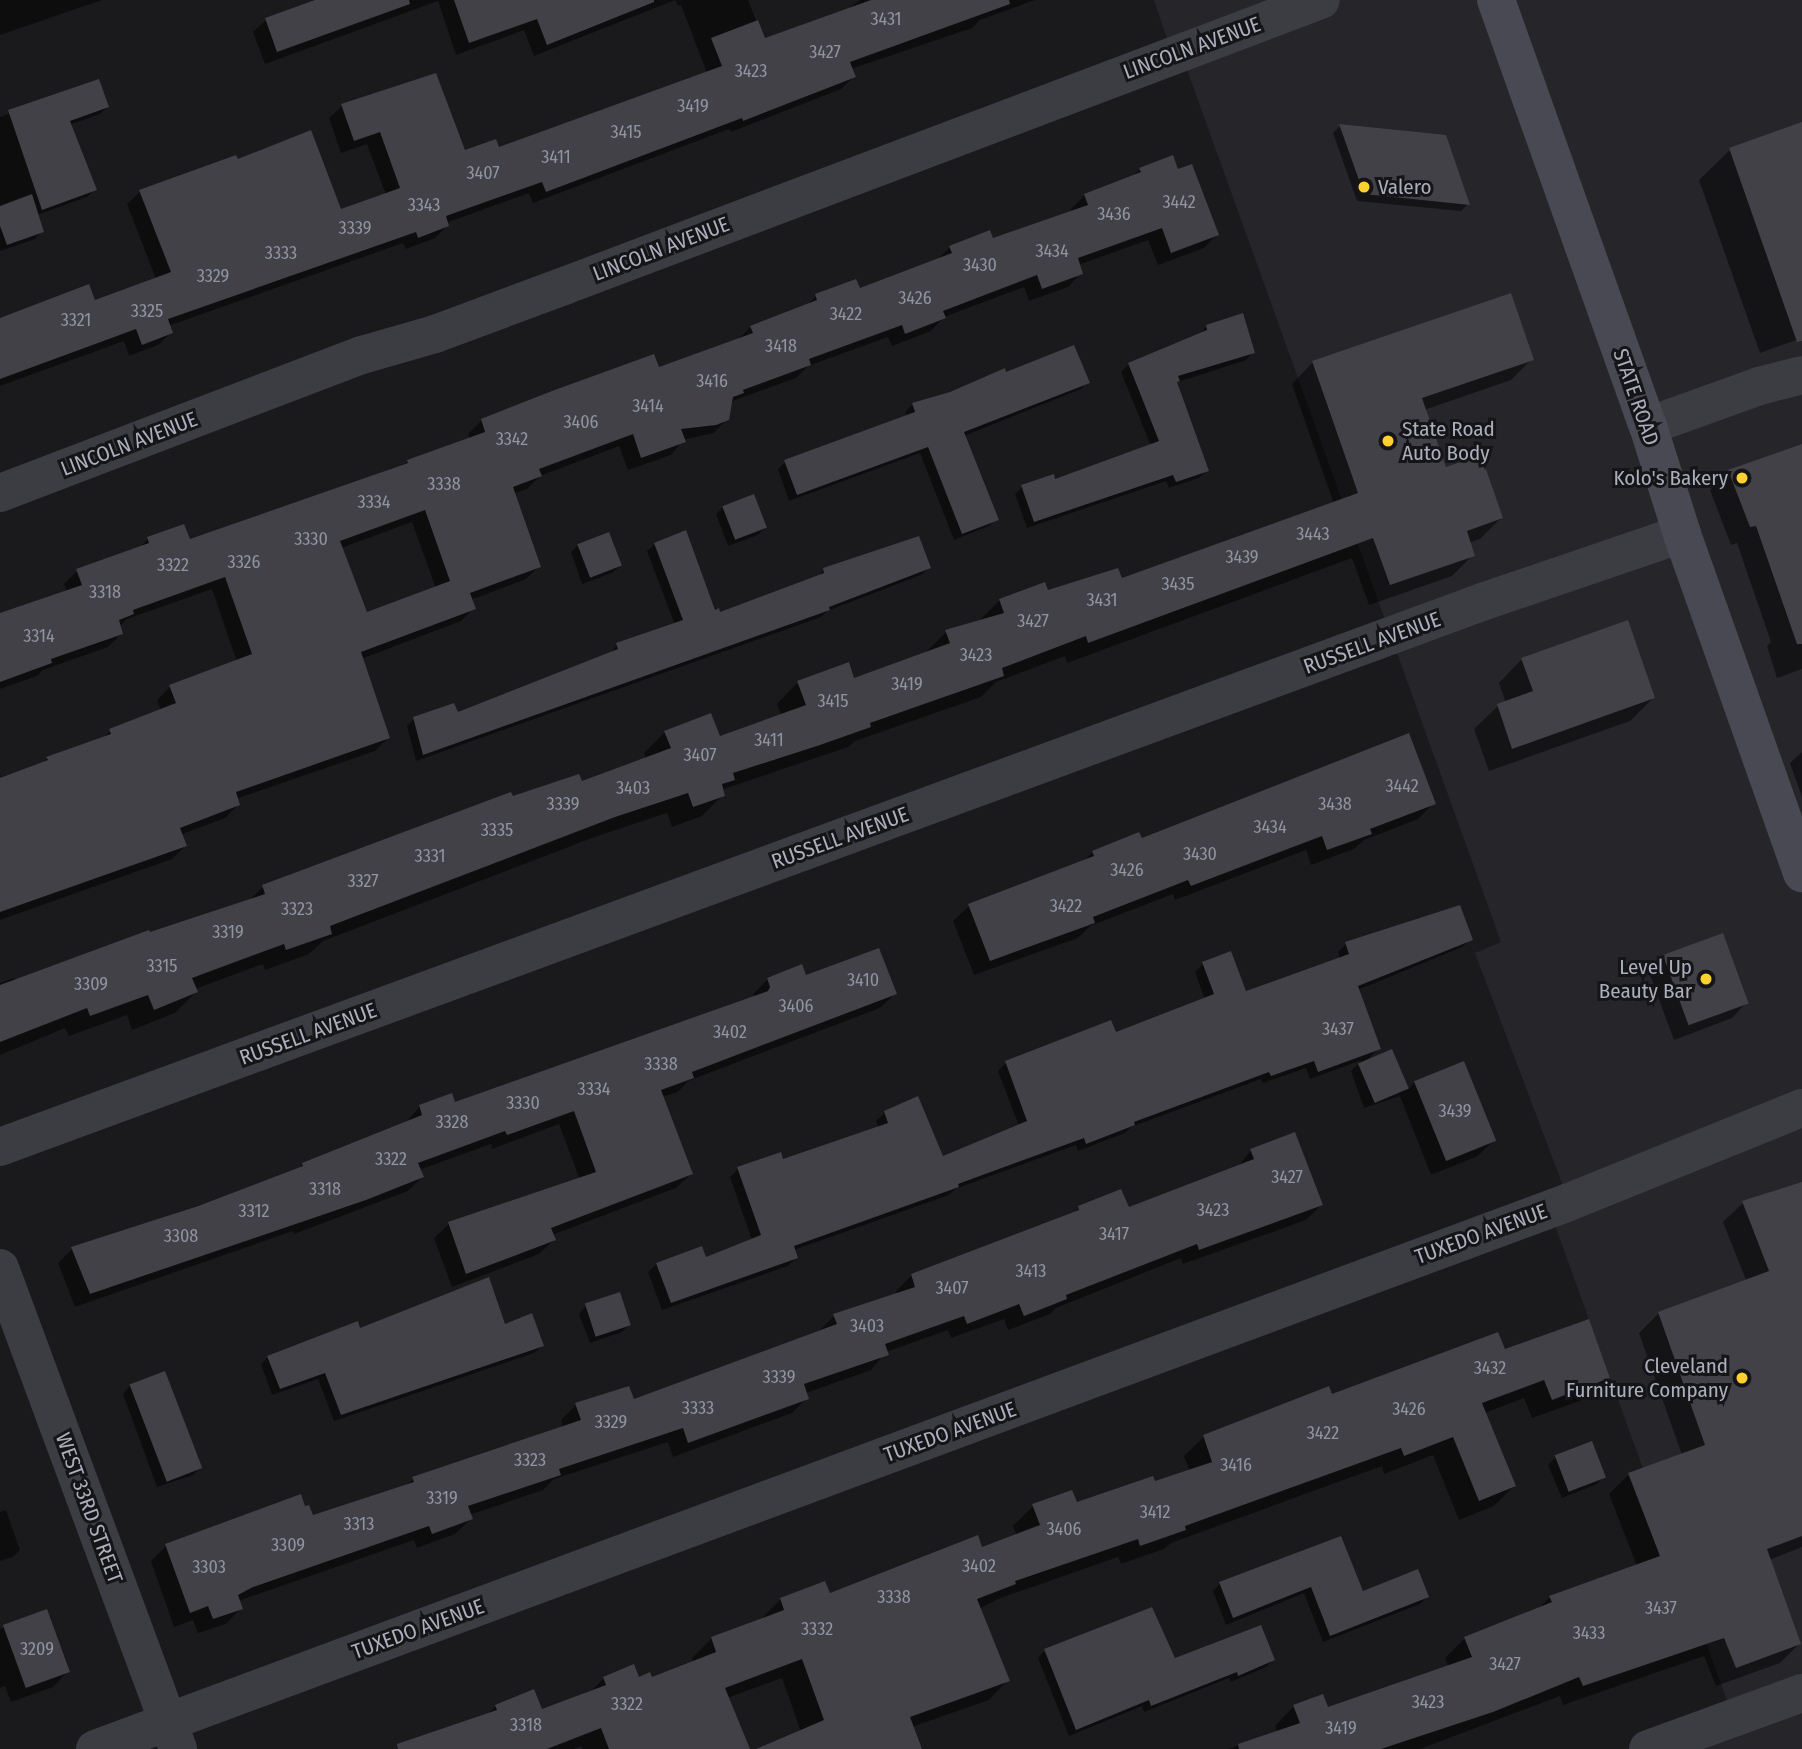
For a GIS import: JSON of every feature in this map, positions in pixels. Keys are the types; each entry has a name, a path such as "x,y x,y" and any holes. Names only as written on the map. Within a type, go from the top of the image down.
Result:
{"main road":[{"name":"STATE ROAD","path":"1496,0 1648,426 1682,534 1802,873"}],"street":[{"name":"LINCOLN AVENUE","path":"0,493 362,355 435,334 551,291 1321,0"},
{"path":"1648,426 1759,386 1802,375"},
{"name":"RUSSELL AVENUE","path":"0,1147 1482,602 1682,534"},
{"name":"TUXEDO AVENUE","path":"95,1749 172,1736 1569,1202 1802,1108"},
{"name":"WEST 33RD STREET","path":"0,1268 172,1736"},
{"path":"1648,1749 1802,1693"}],"shaded area":[{"path":"1154,0 1802,0 1802,1749 1690,1749 1733,1717 1549,1209 1569,1202 1475,953 1501,942 1181,53 1172,54"}],"building":[{"path":"315,0 409,0 410,4 277,52 265,18"},
{"path":"454,0 654,2 547,45 537,19 469,43"},
{"path":"871,0 1009,0 1010,4 850,62 856,77 743,121 742,118 546,192 542,182 446,216 449,226 418,238 416,232 168,319 173,333 142,345 136,329 0,379 0,318 89,284 95,300 171,272 139,190 236,155 238,159 311,130 341,209 400,188 380,132 354,141 341,104 436,73 465,150 496,139 499,147 722,66 711,38 758,20 765,38"},
{"path":"99,79 109,107 70,121 97,190 42,210 8,110"},
{"path":"1802,122 1802,341 1797,342 1729,148"},
{"path":"1339,124 1446,135 1470,205 1364,194"},
{"path":"1173,155 1178,169 1192,164 1219,235 1171,253 1162,228 1078,258 1083,274 1042,289 1037,275 943,311 946,318 905,334 902,325 809,359 811,365 743,390 744,393 733,397 729,420 716,425 681,429 686,442 641,458 633,434 539,469 542,476 513,487 541,567 470,593 476,609 361,652 390,738 236,792 240,805 180,828 187,846 0,912 0,778 48,760 46,757 111,734 109,729 176,703 169,685 252,654 225,577 133,610 134,614 119,620 123,634 51,659 52,663 0,682 0,613 82,585 76,569 149,543 147,537 184,524 190,539 408,463 407,460 485,432 481,419 552,391 654,354 659,367 753,333 750,326 817,300 815,294 856,279 860,288 952,253 949,246 990,230 993,238 1088,205 1084,194 1141,172 1139,168","holes":["425,510 450,581 367,612 340,541"]},
{"path":"32,194 44,232 7,245 0,226 0,206"},
{"path":"1511,293 1534,360 1422,398 1446,467 1481,455 1503,518 1467,531 1475,556 1390,585 1373,538 1088,643 1086,636 1002,668 1004,676 870,723 871,727 733,773 735,780 722,784 725,796 693,807 688,793 615,817 330,926 332,934 286,950 284,944 192,978 198,992 154,1010 148,995 90,1016 87,1008 0,1042 0,985 149,930 150,932 265,894 262,885 511,792 513,796 579,774 582,781 671,748 664,731 711,713 720,736 806,705 797,681 849,662 854,678 950,643 945,630 1004,613 999,599 1045,582 1048,590 1118,568 1122,578 1358,493 1312,361"},
{"path":"1243,313 1255,353 1178,376 1180,381 1177,382 1209,471 1176,482 1173,475 1034,522 1021,485 1054,474 1055,479 1159,441 1128,363 1207,330 1206,325"},
{"path":"1074,345 1090,383 964,432 999,520 962,534 928,447 797,495 784,460 915,412 912,403 950,392 1005,368 1006,372"},
{"path":"1802,444 1802,644 1797,644 1756,526 1750,527 1728,470"},
{"path":"754,494 767,528 735,540 722,506"},
{"path":"686,530 715,610 719,608 720,612 824,573 823,568 919,536 931,568 829,607 830,610 423,755 413,717 454,703 458,712 618,649 616,643 683,620 654,543"},
{"path":"609,532 622,566 590,578 577,544"},
{"path":"1628,620 1655,698 1512,749 1497,704 1533,691 1521,658"},
{"path":"1409,733 1436,804 1370,829 1372,834 1327,850 1322,836 1191,886 1188,880 1093,917 1095,923 990,961 968,904 1094,856 1092,851 1139,832 1142,838"},
{"path":"1460,905 1473,940 1358,986 1381,1049 1318,1072 1314,1061 1271,1076 1269,1072 1134,1122 1135,1125 1086,1144 1084,1138 958,1184 959,1187 794,1246 798,1258 671,1303 656,1263 702,1246 706,1257 761,1235 737,1167 781,1152 783,1159 888,1123 884,1111 918,1096 943,1156 1027,1121 1005,1061 1111,1020 1116,1032 1214,994 1202,962 1231,951 1246,991 1349,954 1345,942"},
{"name":"Level Up Beauty Bar","path":"1723,933 1749,1003 1689,1025 1663,955"},
{"path":"879,948 897,994 692,1072 694,1078 661,1090 693,1174 551,1228 556,1240 466,1274 448,1222 596,1172 574,1111 507,1135 505,1131 418,1163 424,1177 366,1200 90,1294 71,1247 198,1206 303,1166 302,1163 422,1115 419,1105 452,1093 455,1102 768,991 770,987 767,978 802,964 806,975"},
{"path":"1392,1049 1409,1089 1375,1103 1358,1063"},
{"path":"1464,1061 1496,1141 1446,1161 1414,1081"},
{"path":"1295,1132 1323,1205 1199,1250 1197,1244 1066,1295 1067,1299 1024,1316 1019,1304 967,1324 964,1316 885,1344 889,1355 804,1384 809,1399 688,1443 683,1428 559,1469 561,1475 468,1506 473,1519 432,1534 429,1526 253,1587 238,1595 243,1609 213,1619 208,1606 190,1613 165,1544 301,1494 305,1506 309,1505 313,1515 414,1482 412,1477 581,1420 575,1403 629,1386 634,1399 837,1324 833,1314 915,1287 911,1274 1079,1210 1078,1206 1121,1189 1129,1207 1254,1159 1250,1149"},
{"path":"1802,1182 1802,1536 1767,1549 1801,1644 1736,1668 1724,1638 1583,1686 1579,1677 1493,1712 1381,1749 1239,1749 1238,1744 1300,1723 1293,1705 1323,1694 1328,1707 1472,1657 1464,1637 1552,1602 1549,1596 1660,1556 1628,1473 1705,1445 1658,1312 1769,1271 1742,1201"},
{"path":"489,1277 505,1324 532,1313 544,1346 341,1415 325,1373 280,1389 267,1356 358,1321 360,1328"},
{"path":"620,1292 631,1325 596,1337 585,1303"},
{"path":"1589,1319 1610,1378 1552,1400 1544,1380 1482,1403 1516,1486 1479,1501 1453,1437 1404,1456 1401,1448 1185,1526 1186,1530 1140,1546 1138,1539 1015,1581 1016,1584 977,1599 1010,1681 910,1717 922,1749 756,1749 824,1720 802,1659 725,1688 750,1749 609,1749 601,1728 547,1749 398,1749 397,1744 497,1710 495,1705 534,1689 542,1709 606,1685 603,1677 634,1664 639,1677 650,1672 652,1677 716,1652 711,1637 784,1610 780,1598 825,1581 830,1593 978,1535 982,1547 1040,1525 1032,1504 1072,1490 1077,1502 1153,1476 1155,1481 1212,1462 1203,1435 1329,1386 1332,1394 1498,1332 1505,1349"},
{"path":"165,1371 202,1468 167,1482 130,1385"},
{"path":"1592,1441 1606,1477 1569,1492 1555,1455"},
{"path":"1341,1536 1363,1591 1418,1569 1429,1597 1330,1636 1311,1587 1233,1618 1219,1582"},
{"path":"1152,1607 1175,1658 1261,1625 1275,1660 1238,1676 1237,1672 1151,1706 1149,1700 1076,1730 1044,1649"},
{"path":"47,1609 70,1672 26,1688 3,1625"}],"place":[{"name":"Valero","path":"1364,187"},
{"name":"State Road Auto Body","path":"1388,441"},
{"name":"Kolo's Bakery","path":"1742,478"},
{"name":"Level Up Beauty Bar","path":"1706,979"},
{"name":"Cleveland Furniture Company","path":"1742,1378"}]}
